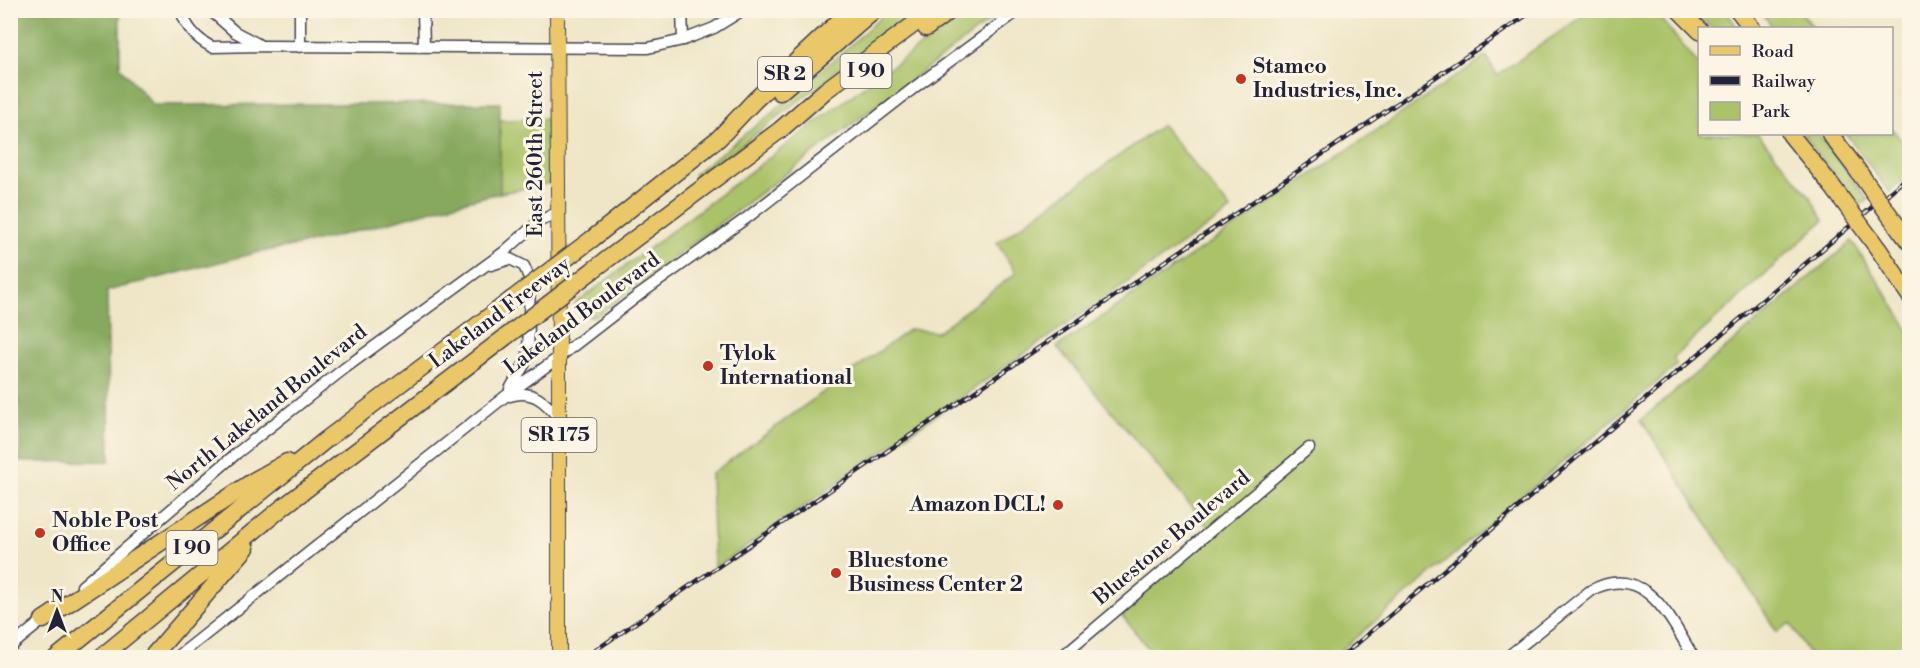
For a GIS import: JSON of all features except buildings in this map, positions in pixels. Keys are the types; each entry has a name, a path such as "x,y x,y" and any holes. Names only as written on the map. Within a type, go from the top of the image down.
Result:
{"highway":[{"name":"Lakeland Freeway","path":"56,657 327,439 592,239 719,138 755,100 851,10"},
{"name":"I 90","path":"719,138 763,107 875,10"},
{"name":"Lakeland Freeway","path":"100,657 283,507 780,130 826,90 933,10"},
{"name":"I 90","path":"780,130 831,97 951,10"},
{"path":"1679,10 1698,29"},
{"path":"1740,10 1752,27"},
{"path":"1791,135 1832,186 1910,296"},
{"path":"1831,135 1905,237"},
{"path":"43,620 255,480 327,439"},
{"path":"151,657 283,507"}],"main road":[{"name":"East 260th Street","path":"557,10 559,657"}],"street":[{"path":"180,10 191,32 212,47 557,48 648,48 683,40 714,28 743,10"},
{"path":"210,10 235,32 261,46"},
{"path":"300,10 300,47"},
{"path":"423,10 424,46"},
{"path":"682,10 683,40"},
{"name":"Lakeland Boulevard","path":"176,657 506,396 637,296 748,217 915,87 1019,10"},
{"name":"North Lakeland Boulevard","path":"10,646 237,453 538,222 558,212"},
{"path":"481,268 510,259 524,266 530,280 528,358 506,396"},
{"path":"506,396 521,392 538,397 559,419"},
{"name":"Bluestone Boulevard","path":"1060,657 1309,448"},
{"path":"1506,657 1590,591 1606,584 1621,582 1638,586 1661,604 1694,657"}],"green space":[{"path":"10,11 120,11 120,67 153,105 500,103 500,193 350,233 259,252 107,291 110,461 20,462 19,401 10,386"},
{"path":"887,11 918,11 698,178 694,174 772,113"},
{"path":"971,11 1003,11 599,314 588,316 579,311 575,304 875,78"},
{"path":"1590,11 1654,11 1698,64 1698,135 1759,135 1809,195 1824,220 1673,358 1677,365 1333,657 1155,657 1117,609 1211,530 1057,347 1486,56 1497,75"},
{"path":"1693,11 1726,11 1737,27 1710,27"},
{"path":"1761,11 1800,11 1813,27 1772,27"},
{"path":"557,119 557,182 500,193 500,120"},
{"path":"1162,125 1231,210 714,569 711,474 910,329 937,332 1016,273 997,243"},
{"path":"1893,129 1909,151 1910,175 1889,192 1847,135 1893,135"},
{"path":"1804,135 1819,135 1868,200 1858,206"},
{"path":"1852,241 1909,332 1909,657 1811,657 1790,623 1777,632 1641,420"}],"railway":[{"path":"584,658 1534,10"},
{"path":"1340,658 1910,175"}],"place":[{"name":"Stamco Industries, Inc.","path":"1241,79"},
{"name":"Tylok International","path":"708,366"},
{"name":"Amazon DCL!","path":"1058,505"},
{"name":"Noble Post Office","path":"40,533"},
{"name":"Bluestone Business Center 2","path":"836,573"}]}
